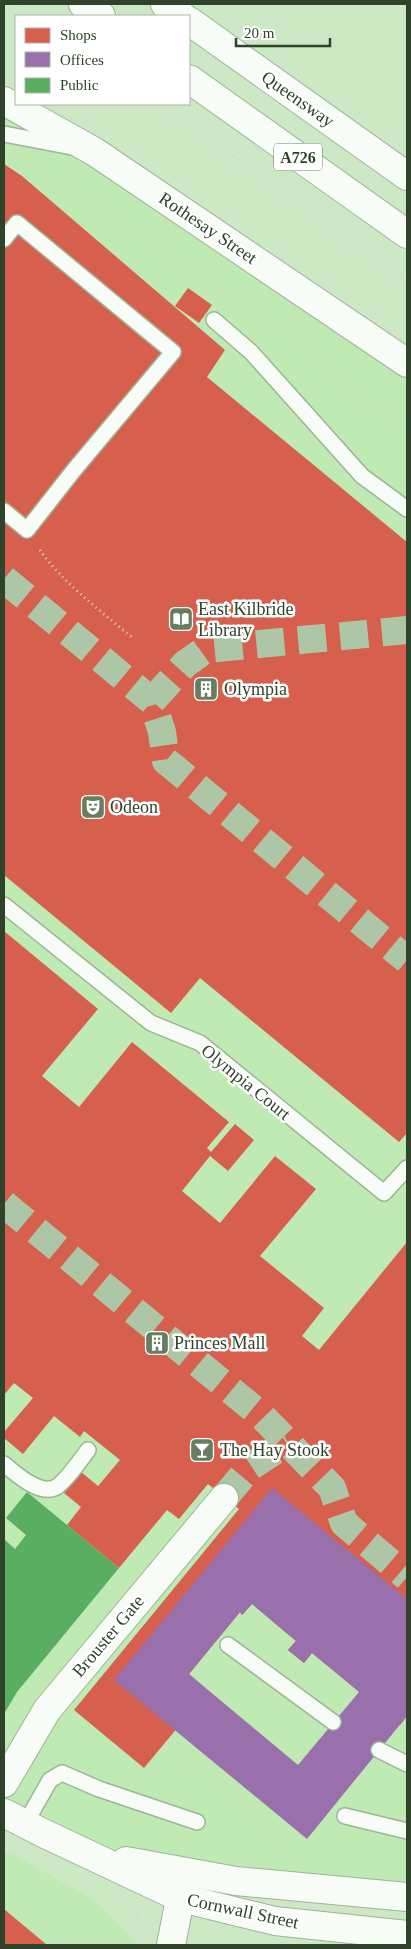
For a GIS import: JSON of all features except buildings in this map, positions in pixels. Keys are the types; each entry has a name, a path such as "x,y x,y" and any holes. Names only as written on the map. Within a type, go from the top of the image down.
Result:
{"main road":[{"path":"83,4 100,15"},
{"path":"165,4 181,15"},
{"name":"Queensway","path":"190,22 407,176"},
{"name":"A726","path":"190,80 407,234"},
{"name":"Rothesay Street","path":"4,101 95,152 407,364"},
{"name":"Brouster Gate","path":"4,1783 47,1710 224,1498"},
{"name":"Cornwall Street","path":"10,1817 88,1854 183,1885 275,1921 407,1935"},
{"name":"Cornwall Street","path":"183,1885 236,1881 407,1897"},
{"path":"171,1945 183,1885"}],"lane":[{"path":"4,134 95,152"},
{"path":"4,239 17,223 173,352 74,470 27,530 4,511"},
{"path":"214,320 251,352 362,476 407,510"},
{"name":"Olympia Court","path":"4,905 151,1023 200,1043 384,1193 407,1168"},
{"path":"4,1464 26,1482 44,1489 57,1487 88,1450"},
{"path":"228,1645 333,1722"},
{"path":"380,1750 407,1764"},
{"path":"10,1817 50,1780 62,1773 99,1789 197,1822"},
{"path":"345,1816 407,1831"}],"path":[{"path":"21,4 37,15"},
{"path":"161,105 407,278"},
{"path":"27,161 304,345 379,412 407,426"},
{"path":"27,530 48,562 100,611 134,639"},
{"path":"168,1740 272,1829 287,1886"}],"shaded area":[{"path":"4,101 407,363 407,1897 88,1854 4,1813"},
{"path":"10,1853 93,1899 136,1941 134,1945 4,1945 4,1854"}],"tunnel":[{"path":"4,579 152,701 162,732 166,761 407,960"},
{"path":"152,701 185,664 206,649 407,630"},
{"path":"4,1204 261,1415 332,1488 344,1523 407,1577"},
{"path":"224,1498 250,1467 288,1442"}],"place":[{"name":"East Kilbride Library","path":"181,619"},
{"name":"Olympia","path":"206,689"},
{"name":"Odeon","path":"93,807"},
{"name":"Princes Mall","path":"157,1343"},
{"name":"The Hay Stook","path":"202,1450"}]}
